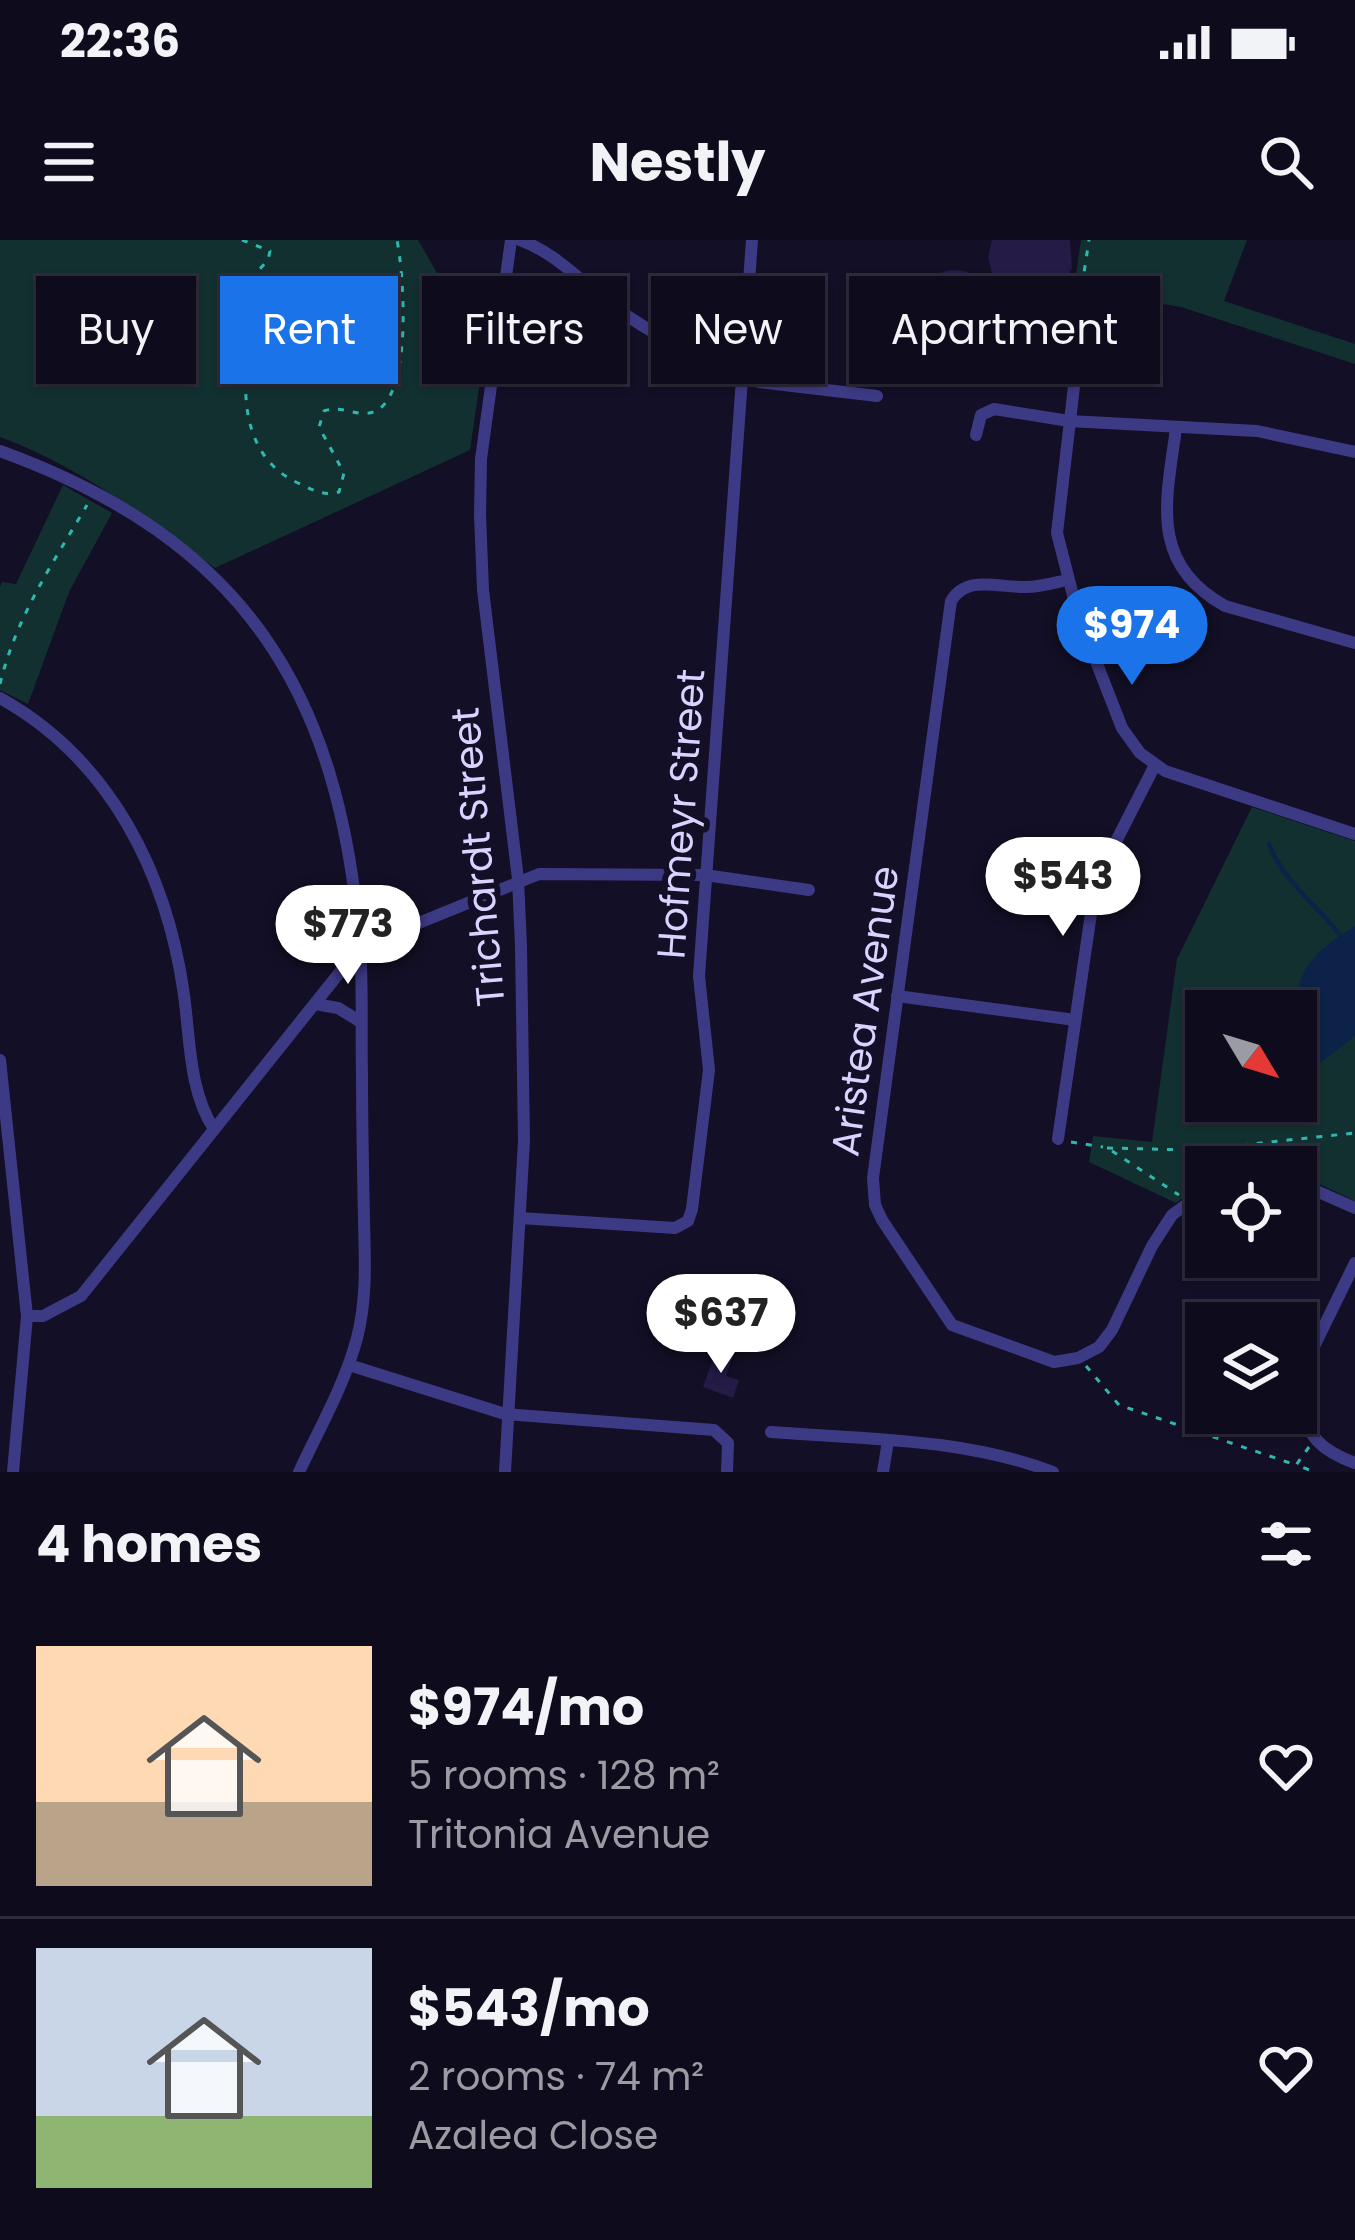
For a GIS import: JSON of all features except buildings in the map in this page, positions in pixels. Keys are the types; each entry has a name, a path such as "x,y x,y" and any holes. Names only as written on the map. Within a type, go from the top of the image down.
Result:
{"street":[{"path":"516,240 542,249 651,331"},
{"name":"Trichardt Street","path":"505,1472 524,1141 518,879 483,590 480,515 482,459 516,240"},
{"name":"Hofmeyr Street","path":"749,276 752,240"},
{"name":"Hofmeyr Street","path":"520,1218 675,1228 688,1221 709,1070 699,976 741,384"},
{"path":"776,384 877,396"},
{"path":"1074,384 1056,519 1067,580 1122,728 1155,765 1355,834"},
{"path":"976,435 978,420 989,410 1069,421 1257,431 1355,452"},
{"path":"1176,429 1164,514 1172,551 1188,577 1225,605 1355,643"},
{"path":"0,451 94,494 203,567 262,631 291,676 316,726 333,782 360,947 365,1278 361,1320 349,1365 299,1472"},
{"name":"Aristea Avenue","path":"1067,580 1024,588 972,584 961,588 951,601 873,1178 882,1220 952,1325 1054,1362 1078,1358"},
{"path":"0,698 33,716 76,753 110,792 127,822 167,914 178,954 198,1096 214,1129"},
{"path":"1058,1139 1093,900 1106,861 1155,765"},
{"path":"27,1316 44,1316 78,1299 360,947 518,879 556,872 705,874 808,890"},
{"path":"897,996 1075,1020"},
{"path":"315,1004 338,1008 361,1022"},
{"path":"0,1060 27,1316 13,1472"},
{"path":"1317,1191 1355,1208"},
{"path":"1078,1358 1100,1346 1112,1330 1152,1246 1185,1202"},
{"path":"1317,1340 1355,1263"},
{"path":"349,1365 505,1414 708,1428 725,1438 727,1472"},
{"path":"771,1432 970,1449 1047,1471"},
{"path":"1310,1434 1333,1456 1355,1463"},
{"path":"883,1472 888,1441"}],"path":[{"path":"242,240 270,251 257,272 265,297 250,339 246,368 246,399 258,451 276,472 325,495 339,492 344,473 319,428 324,411 376,411 392,396 398,379 405,282 398,240"},
{"path":"1084,276 1089,240"},
{"path":"0,686 13,639 49,565 94,494"},
{"path":"1058,1139 1107,1148 1194,1150 1355,1133"},
{"path":"1107,1148 1185,1199"},
{"path":"1078,1358 1119,1405 1315,1472"},
{"path":"1296,1465 1313,1441"}],"green space":[{"path":"0,240 418,240 439,276 422,276 422,384 480,384 470,450 215,568 85,478 0,437"},
{"path":"1081,240 1247,240 1224,301 1355,344 1355,364 1160,303 1160,276 1076,276"},
{"path":"63,485 112,513 69,592 28,704 0,690 0,587 2,582 16,584"},
{"path":"1252,807 1355,841 1355,1201 1317,1183 1317,1146 1185,1146 1185,1197 1176,1203 1089,1162 1093,1136 1152,1142 1177,959"}],"water":[{"path":"1355,926 1355,1036 1317,1064 1317,990 1299,990 1299,986 1323,949"}],"waterway":[{"path":"1269,844 1291,881 1340,935"}]}
